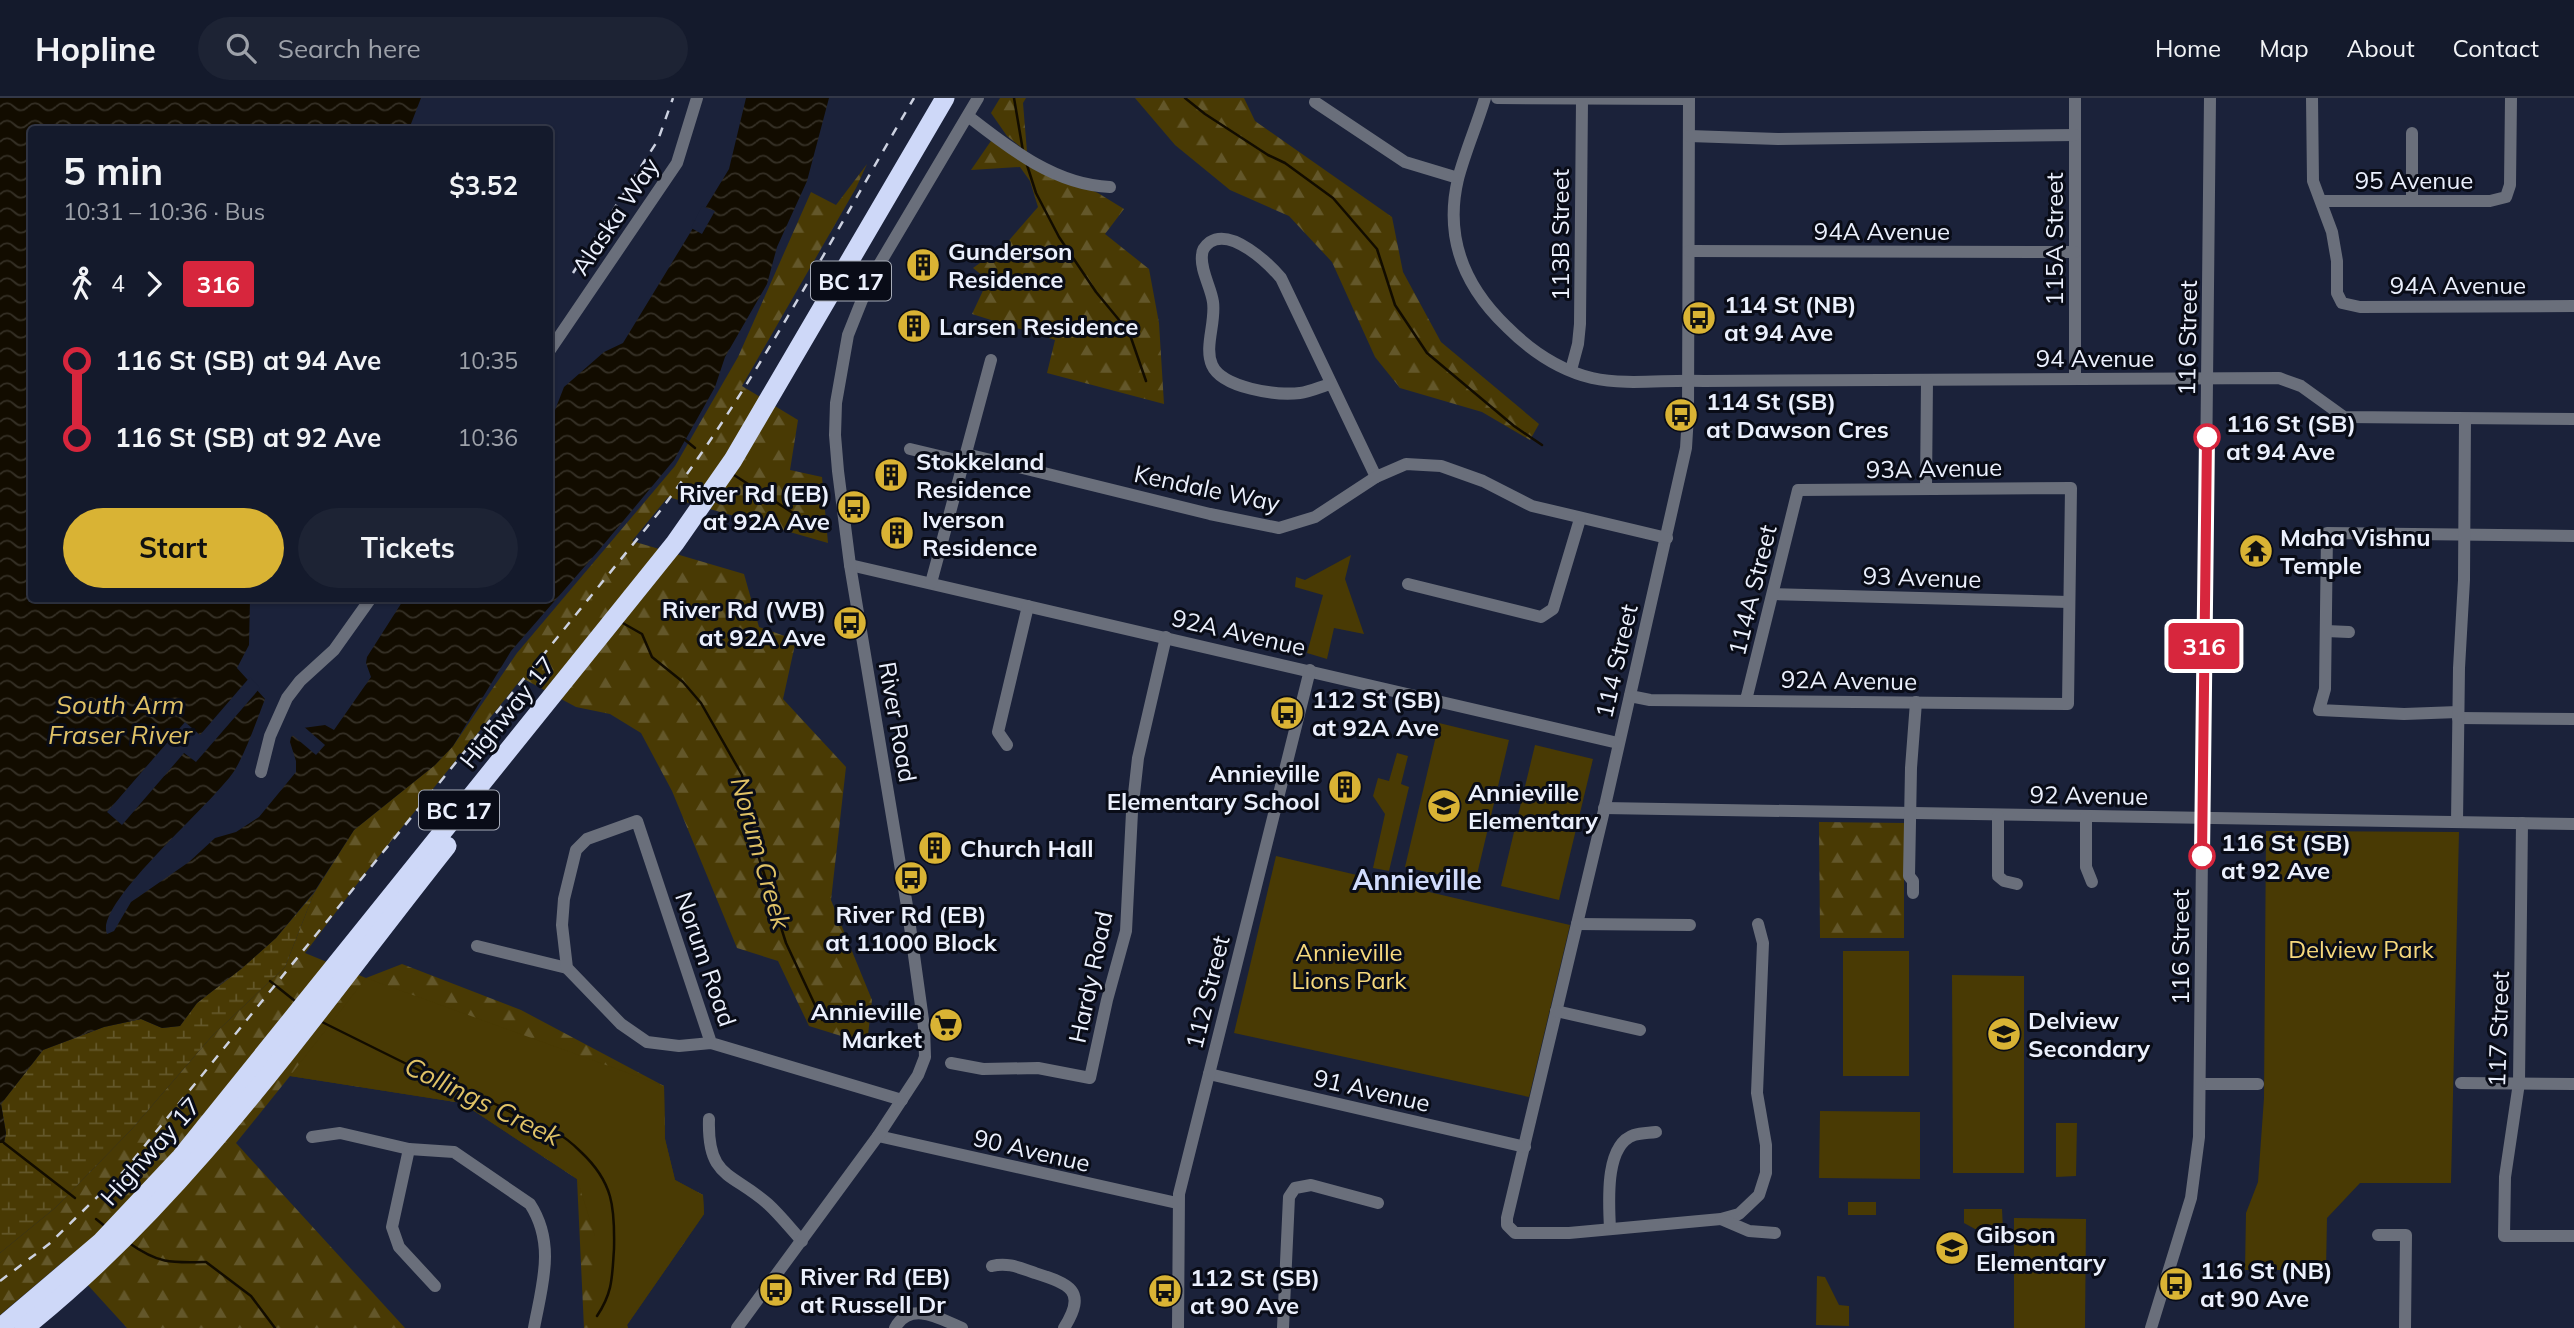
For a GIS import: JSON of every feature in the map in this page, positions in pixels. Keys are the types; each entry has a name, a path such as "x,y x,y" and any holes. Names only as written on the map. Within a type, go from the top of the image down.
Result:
{"highway":[{"name":"Highway 17","path":"738,462 945,98"},
{"name":"Highway 17","path":"24,1328 137,1216 193,1165 290,1034 641,596 738,462 958,98"},
{"name":"Highway 17","path":"0,1328 93,1259"}],"street":[{"name":"Alaska Way","path":"553,345 677,163 697,98"},
{"name":"River Road","path":"737,1328 878,1136 925,1058 924,1027 906,898 850,565 835,435 836,403 848,335 870,280 978,98"},
{"name":"94 Avenue","path":"1485,98 1458,178 1454,220 1462,266 1471,285 1495,316 1516,337 1539,355 1592,378 1618,381 2279,378 2291,381 2344,417 2574,419"},
{"path":"1497,98 1689,98"},
{"name":"114 Street","path":"1610,1229 1569,1233 1515,1233 1507,1225 1686,448 1689,98"},
{"name":"115A Street","path":"2075,98 2076,379"},
{"name":"116 Street","path":"2151,1328 2191,1198 2199,1137 2210,98"},
{"path":"2312,98 2313,181 2321,201"},
{"name":"95 Avenue","path":"2321,201 2490,201 2506,197 2510,185 2511,98"},
{"name":"113B Street","path":"1571,370 1580,324 1582,100"},
{"path":"1315,102 1405,162 1458,178"},
{"path":"968,116 1017,152 1053,173 1091,186 1110,187"},
{"path":"2412,133 2412,200"},
{"path":"1689,136 1778,139 2075,135"},
{"name":"94A Avenue","path":"2321,201 2335,243 2337,293 2342,303 2360,307 2574,306"},
{"path":"1330,384 1300,393 1276,394 1236,384 1219,375 1211,364 1213,302 1201,258 1202,251 1210,242 1221,238 1234,241 1264,259 1281,278 1376,477"},
{"name":"94A Avenue","path":"1689,251 2075,252"},
{"path":"931,583 991,360"},
{"path":"1926,489 1927,380"},
{"path":"2457,822 2465,535 2465,419"},
{"name":"Kendale Way","path":"910,449 956,460 966,454 1279,528 1315,517 1376,477 1406,464 1441,466 1483,481 1532,506 1667,538"},
{"name":"93A Avenue","path":"1798,490 2071,488 2069,602"},
{"name":"114A Street","path":"1746,700 1798,490"},
{"path":"1408,584 1541,617 1553,609 1580,519"},
{"path":"2574,536 2327,533 2325,689 2319,710 2574,719"},
{"name":"92A Avenue","path":"850,565 1618,743"},
{"name":"93 Avenue","path":"1773,594 2069,602"},
{"path":"261,772 270,736 287,698 300,681 334,650 368,602"},
{"name":"92A Avenue","path":"1630,696 1650,700 2068,704 2069,602"},
{"path":"1007,746 998,732 1028,606"},
{"path":"2326,631 2349,632"},
{"name":"Hardy Road","path":"951,1063 983,1069 1038,1068 1090,1078 1126,931 1132,812 1138,758 1166,637"},
{"name":"112 Street","path":"1178,1328 1177,1203 1310,670"},
{"path":"1913,893 1913,881 1909,876 1916,702"},
{"name":"92 Avenue","path":"1604,808 2574,824"},
{"path":"1998,816 1998,876 2004,881 2017,884"},
{"path":"2086,816 2086,867 2092,882"},
{"name":"Norum Road","path":"567,968 562,925 564,899 576,850 587,839 636,821 710,1043 902,1100"},
{"name":"117 Street","path":"2522,823 2519,1083 2505,1177 2504,1236 2574,1236"},
{"path":"1577,924 1690,925"},
{"path":"1656,1132 1632,1135 1615,1151 1609,1191 1610,1229 1721,1219 1739,1214 1759,1195 1766,1173 1766,1145 1757,1093 1763,943 1758,924"},
{"path":"477,946 567,968 621,1024 647,1041 679,1046 710,1043"},
{"path":"1556,1011 1640,1030"},
{"name":"91 Avenue","path":"1209,1073 1525,1147"},
{"path":"2461,1083 2574,1084"},
{"path":"2201,1084 2258,1084"},
{"path":"709,1119 709,1134 717,1165 724,1174 767,1203 802,1241"},
{"path":"312,1138 340,1133 409,1149 454,1152 530,1205 538,1217 547,1261 534,1328"},
{"name":"90 Avenue","path":"878,1136 1177,1203"},
{"path":"409,1149 391,1227 399,1247 435,1286"},
{"path":"1283,1328 1289,1197 1295,1188 1311,1185 1378,1203"},
{"path":"1721,1219 1749,1231 1775,1233"},
{"path":"2378,1235 2406,1235 2405,1328"},
{"path":"992,1266 1009,1265 1066,1284 1072,1289 1073,1312 1064,1328"},
{"path":"895,1328 902,1318 916,1312 925,1312 962,1328"}],"green space":[{"path":"1000,98 1026,98 1023,103 1027,152 1007,136 991,113"},
{"path":"1135,98 1244,98 1255,121 1392,217 1403,272 1441,342 1539,424 1530,440 1482,412 1400,388 1375,357 1332,262 1289,216 1230,190 1175,145"},
{"path":"993,138 1020,160 1098,193 1124,209 1105,234 1149,269 1159,323 1164,404 1047,373 1055,340 972,314 988,280 973,268 1005,245 1038,207 1030,181 1020,167 971,170"},
{"path":"867,164 856,188 742,386 798,420 790,470 822,477 828,543 668,497 632,541 744,574 759,627 796,640 783,699 846,767 831,900 872,1000 867,1044 809,1026 778,961 737,948 672,791 641,733 610,714 576,707 522,678 367,871 305,953 366,978 402,964 521,1010 664,1086 665,1139 675,1180 703,1195 704,1214 627,1325 628,1328 584,1328 577,1179 462,1103 290,1076 236,1143 405,1328 127,1328 65,1260 0,1315 0,1253 55,1208 131,1130 212,1036 285,967 314,893 354,830 435,765 453,746 517,653 675,466 738,357 811,192 836,205"},
{"path":"1351,555 1345,579 1364,634 1334,628 1327,659 1307,653 1323,595 1295,587 1296,577 1305,580"},
{"path":"1439,723 1509,740 1475,883 1405,867"},
{"path":"1535,745 1593,759 1559,900 1501,886"},
{"path":"1397,753 1408,756 1401,784 1409,787 1389,871 1373,868 1385,814 1373,796 1378,778 1389,781"},
{"path":"1819,822 1904,823 1904,938 1820,938"},
{"name":"Delview Park","path":"2266,831 2459,832 2451,1183 2360,1183 2327,1218 2326,1270 2245,1270 2246,1213 2258,1182 2264,1098"},
{"name":"Annieville Lions Park","path":"1276,856 1570,925 1529,1097 1234,1033"},
{"path":"314,893 285,967 212,1036 131,1130 55,1208 0,1253 0,1143 4,1143 6,1133 1,1104 43,1050 104,1027 141,1019 162,1028 180,1026 197,1003 276,938"},
{"path":"1843,951 1909,951 1909,1076 1843,1076"},
{"path":"1952,975 2024,976 2024,1173 1953,1173"},
{"path":"366,978 664,1086 665,1139 675,1180 703,1195 704,1214 627,1325 628,1328 595,1328 595,1236 577,1179 462,1103 290,1076"},
{"path":"1820,1111 1920,1112 1920,1179 1819,1178"},
{"path":"2056,1123 2077,1123 2076,1176 2056,1177"},
{"path":"1848,1202 1876,1202 1876,1215 1848,1215"},
{"path":"1964,1209 2002,1209 2003,1230 1975,1229 1964,1223"},
{"path":"2014,1218 2086,1219 2085,1328 2014,1328"},
{"path":"1817,1276 1825,1277 1839,1305 1849,1306 1849,1326 1816,1325"}],"water":[{"name":"South Arm Fraser River","path":"0,98 421,98 410,126 28,126 28,602 250,602 249,645 237,668 265,699 236,768 119,899 108,919 107,934 114,931 131,902 189,862 215,838 236,832 259,817 296,772 291,737 303,728 325,725 334,730 371,677 366,663 367,657 402,602 553,602 553,415 564,387 604,352 623,343 729,169 746,98 829,98 807,181 777,247 767,284 725,357 715,387 674,460 599,550 511,651 453,746 435,765 354,830 314,892 276,938 197,1003 180,1026 162,1028 141,1019 104,1027 43,1050 1,1104 6,1133 4,1143 0,1143"}],"pier":[{"path":"702,206 715,211 702,234 691,228"},
{"path":"250,677 260,688 196,762 184,753 122,825 107,812 185,722 200,735"},
{"path":"302,725 325,745 316,755 290,733"}],"waterway":[{"path":"1014,98 1023,151"},
{"path":"1185,98 1268,155 1285,163 1333,198 1377,249 1395,305 1427,353 1514,426 1542,445"},
{"path":"1027,165 1036,193 1059,237 1096,292 1129,332 1146,381"},
{"path":"684,439 695,448"},
{"path":"734,475 810,524"},
{"name":"Norum Creek","path":"621,622 642,634 652,657 683,682 701,703 742,775 754,842 786,943 822,1020"},
{"name":"Collings Creek","path":"270,981 295,1001"},
{"name":"Collings Creek","path":"322,1022 461,1091 552,1130 572,1143 592,1163 606,1185 614,1220 611,1284 597,1316"},
{"path":"4,1143 75,1198"},
{"path":"96,1219 106,1227"},
{"path":"129,1243 157,1259 206,1262 251,1296 275,1328"}],"railway":[{"path":"573,273 658,140 673,98"},
{"path":"0,1281 49,1244 125,1170 660,511 729,412 793,308 914,98"}],"bus line":[{"name":"316","path":"2202,856 2207,437"}],"place":[{"name":"Gunderson Residence","path":"923,265"},
{"name":"114 St (NB) at 94 Ave","path":"1699,318"},
{"name":"Larsen Residence","path":"914,326"},
{"name":"114 St (SB) at Dawson Cres","path":"1681,415"},
{"name":"116 St (SB) at 94 Ave","path":"2207,437"},
{"name":"Stokkeland Residence","path":"891,475"},
{"name":"River Rd (EB) at 92A Ave","path":"854,507"},
{"name":"Iverson Residence","path":"897,533"},
{"name":"Maha Vishnu Temple","path":"2256,551"},
{"name":"River Rd (WB) at 92A Ave","path":"850,623"},
{"name":"112 St (SB) at 92A Ave","path":"1287,713"},
{"name":"Annieville Elementary School","path":"1345,787"},
{"name":"Annieville Elementary","path":"1444,806"},
{"name":"Church Hall","path":"935,848"},
{"name":"116 St (SB) at 92 Ave","path":"2202,856"},
{"name":"River Rd (EB) at 11000 Block","path":"911,878"},
{"name":"Annieville Market","path":"946,1025"},
{"name":"Delview Secondary","path":"2004,1034"},
{"name":"Gibson Elementary","path":"1952,1248"},
{"name":"116 St (NB) at 90 Ave","path":"2176,1284"},
{"name":"River Rd (EB) at Russell Dr","path":"776,1290"},
{"name":"112 St (SB) at 90 Ave","path":"1165,1291"}],"district":[{"name":"Annieville","path":"1417,879"}]}
